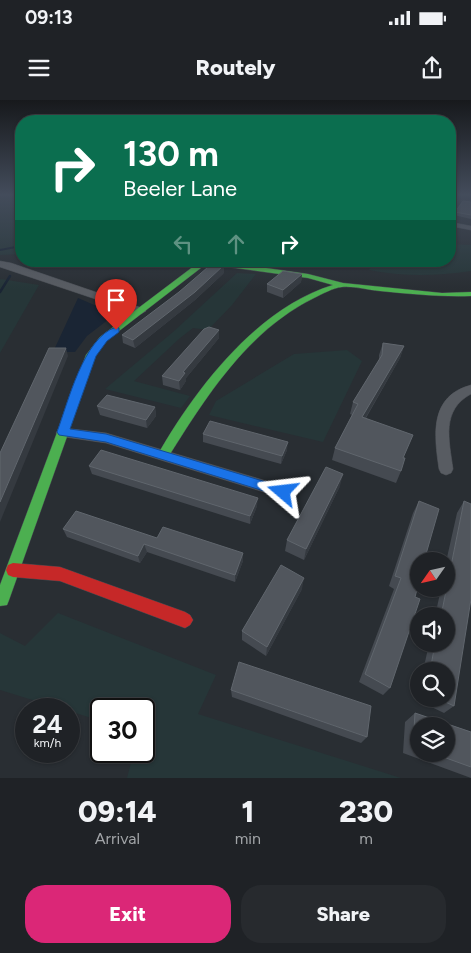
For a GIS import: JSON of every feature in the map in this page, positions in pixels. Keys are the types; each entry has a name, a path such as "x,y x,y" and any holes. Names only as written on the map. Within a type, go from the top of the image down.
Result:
{"street":[{"path":"459,226 471,228"},
{"path":"0,264 8,265 141,311"},
{"path":"2,600 91,355 104,339 198,267"},
{"path":"241,267 308,276 343,285 442,295 471,294"},
{"path":"163,456 203,394 247,344 300,300 330,286 343,285"},
{"path":"446,468 442,436 447,408 456,397 471,389"},
{"path":"63,432 93,435 283,492"},
{"path":"13,570 60,574 185,620"}],"shaded area":[{"path":"0,226 15,226 15,254 0,255"},
{"path":"456,244 471,245 471,271 420,275 394,274 369,270 371,267 456,267"},
{"path":"237,273 256,274 232,305 208,330 193,328 134,381 190,396 181,408 105,389 173,332"},
{"path":"0,280 39,285 0,353"},
{"path":"347,350 362,361 323,442 209,415 216,401 294,354"},
{"path":"58,613 216,675 198,714 401,778 127,778 131,763 155,763 155,698 90,698 90,718 80,714 80,698 26,698 0,690 0,633 25,646"}],"water":[{"path":"78,298 113,313 113,316 87,336 75,352 53,352"}],"building":[{"path":"208,267 222,267 195,292 133,340 122,335 179,292"},
{"path":"283,271 302,274 283,290 267,284"},
{"path":"209,327 219,330 183,372 185,373 179,381 162,376 204,329"},
{"path":"383,343 404,346 362,417 413,435 403,458 405,458 401,471 335,448 358,404 353,402 382,355"},
{"path":"49,348 66,348 0,502 0,453"},
{"path":"107,395 155,407 146,420 97,406"},
{"path":"210,421 288,442 282,456 203,434"},
{"path":"101,450 258,498 250,516 89,466"},
{"path":"326,467 343,474 306,549 287,540"},
{"path":"419,501 439,509 427,552 410,552 410,598 420,599 417,607 410,607 410,629 390,688 365,674 401,578 395,576"},
{"path":"464,501 471,504 471,599 455,700 455,662 432,662 434,652 455,652 455,607 443,607 445,598 455,598 454,552"},
{"path":"76,511 157,538 163,527 243,553 235,575 144,544 138,556 63,529"},
{"path":"281,565 304,578 267,647 242,631"},
{"path":"239,662 371,706 367,737 231,690"},
{"path":"415,713 427,717 415,717"},
{"path":"455,727 471,732 471,767 455,761"}],"waterway":[{"path":"0,250 15,247"},
{"path":"0,292 10,276"}],"traffic: fast":[{"path":"2,600 91,355 103,339 197,267"},
{"path":"244,267 308,276 343,285 442,295 471,294"},
{"path":"163,456 198,402 246,344 282,313 301,301 321,291 341,285"}],"traffic: jam":[{"path":"13,570 60,574 185,620"}],"route":[{"path":"116,330 98,345 91,355 63,432 106,438 283,492"}]}
